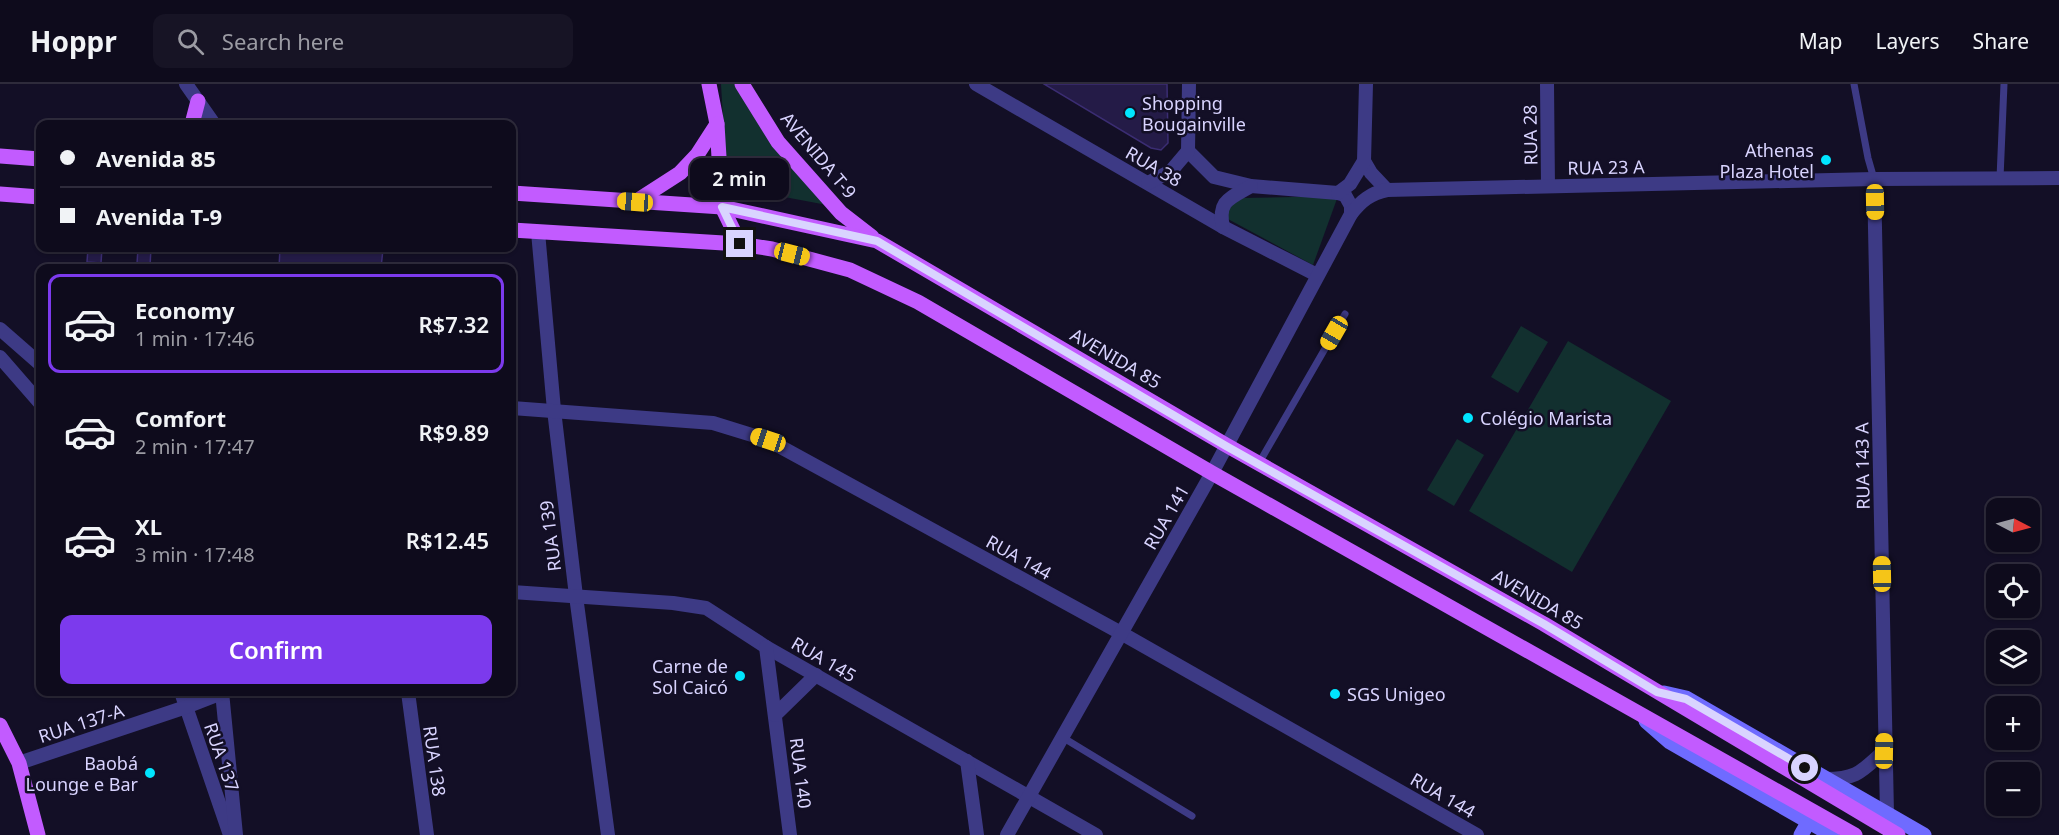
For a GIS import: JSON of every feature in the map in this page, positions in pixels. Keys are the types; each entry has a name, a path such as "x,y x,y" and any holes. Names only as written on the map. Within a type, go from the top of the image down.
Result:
{"main road":[{"path":"709,84 717,124 722,207 740,244"},
{"name":"AVENIDA T-9","path":"742,84 778,142 842,213 877,241"},
{"path":"193,120 198,101"},
{"path":"635,202 680,173 697,155 717,124"},
{"path":"0,156 36,159"},
{"name":"AVENIDA 85","path":"516,193 722,207 877,241 1226,446 1544,624 1898,835"},
{"path":"0,194 36,197"},
{"path":"516,230 740,244 772,249 850,270 918,302 1212,473 1854,835"},
{"name":"AVENIDA 85","path":"1657,692 1686,699 1924,835"},
{"path":"1637,713 1670,742 1832,835"},
{"path":"0,725 19,763 38,835"},
{"path":"1801,835 1809,821"}],"street":[{"path":"186,84 211,120"},
{"name":"RUA 38","path":"976,84 1223,226 1317,275"},
{"path":"1148,183 1171,171 1188,151 1189,84"},
{"path":"1338,193 1350,184 1364,161 1366,84"},
{"name":"RUA 28","path":"1547,84 1548,186"},
{"path":"1188,151 1214,177 1251,186 1345,195 1351,206 1351,214"},
{"path":"1364,161 1371,173 1388,190"},
{"name":"RUA 23 A","path":"1351,214 1359,203 1368,197 1388,190 1874,179 2059,178"},
{"name":"RUA 143 A","path":"1874,179 1887,814"},
{"path":"1223,226 1221,208 1226,202 1251,186"},
{"name":"RUA 141","path":"1007,835 1212,473 1351,214"},
{"name":"RUA 139","path":"538,232 554,410 608,835"},
{"path":"0,329 36,360"},
{"path":"0,357 36,393"},
{"name":"RUA 144","path":"516,408 714,423 768,440 1121,633 1477,835"},
{"name":"RUA 145","path":"516,592 673,603 706,608 766,647 1096,835"},
{"name":"RUA 140","path":"766,647 790,835"},
{"name":"RUA 140","path":"775,715 816,675"},
{"name":"RUA 137","path":"182,696 230,835"},
{"name":"RUA 137-A","path":"19,763 212,696"},
{"name":"RUA 137","path":"222,696 236,835"},
{"name":"RUA 138","path":"409,696 427,835"},
{"path":"1825,779 1847,779 1862,771 1884,751"},
{"path":"967,761 977,835"}],"lane":[{"path":"1854,84 1874,179"},
{"path":"2000,178 2004,84"},
{"path":"1258,464 1345,314"},
{"path":"1062,737 1192,816"}],"green space":[{"path":"721,84 734,84 764,133 827,205 727,186"},
{"path":"1338,196 1313,265 1226,218 1226,208 1243,198"},
{"path":"1521,326 1548,342 1518,393 1491,377"},
{"path":"1568,341 1671,401 1572,572 1469,511"},
{"path":"1457,439 1484,455 1454,506 1427,490"}],"building":[{"name":"Shopping Bougainville","path":"1044,84 1167,84 1168,143 1161,150 1151,148"},
{"path":"88,252 102,252 101,263 87,262"},
{"path":"138,252 151,252 150,264 137,264"},
{"path":"280,252 383,252 381,264 279,264"}],"place":[{"name":"Shopping Bougainville","path":"1130,113"},
{"name":"Athenas Plaza Hotel","path":"1826,160"},
{"name":"Colégio Marista","path":"1468,418"},
{"name":"Carne de Sol Caicó","path":"740,676"},
{"name":"SGS Unigeo","path":"1335,694"},
{"name":"Baobá Lounge e Bar","path":"150,773"}],"route":[{"path":"740,244 722,207 877,241 1226,446 1544,624 1657,692 1686,699 1805,768"}]}
